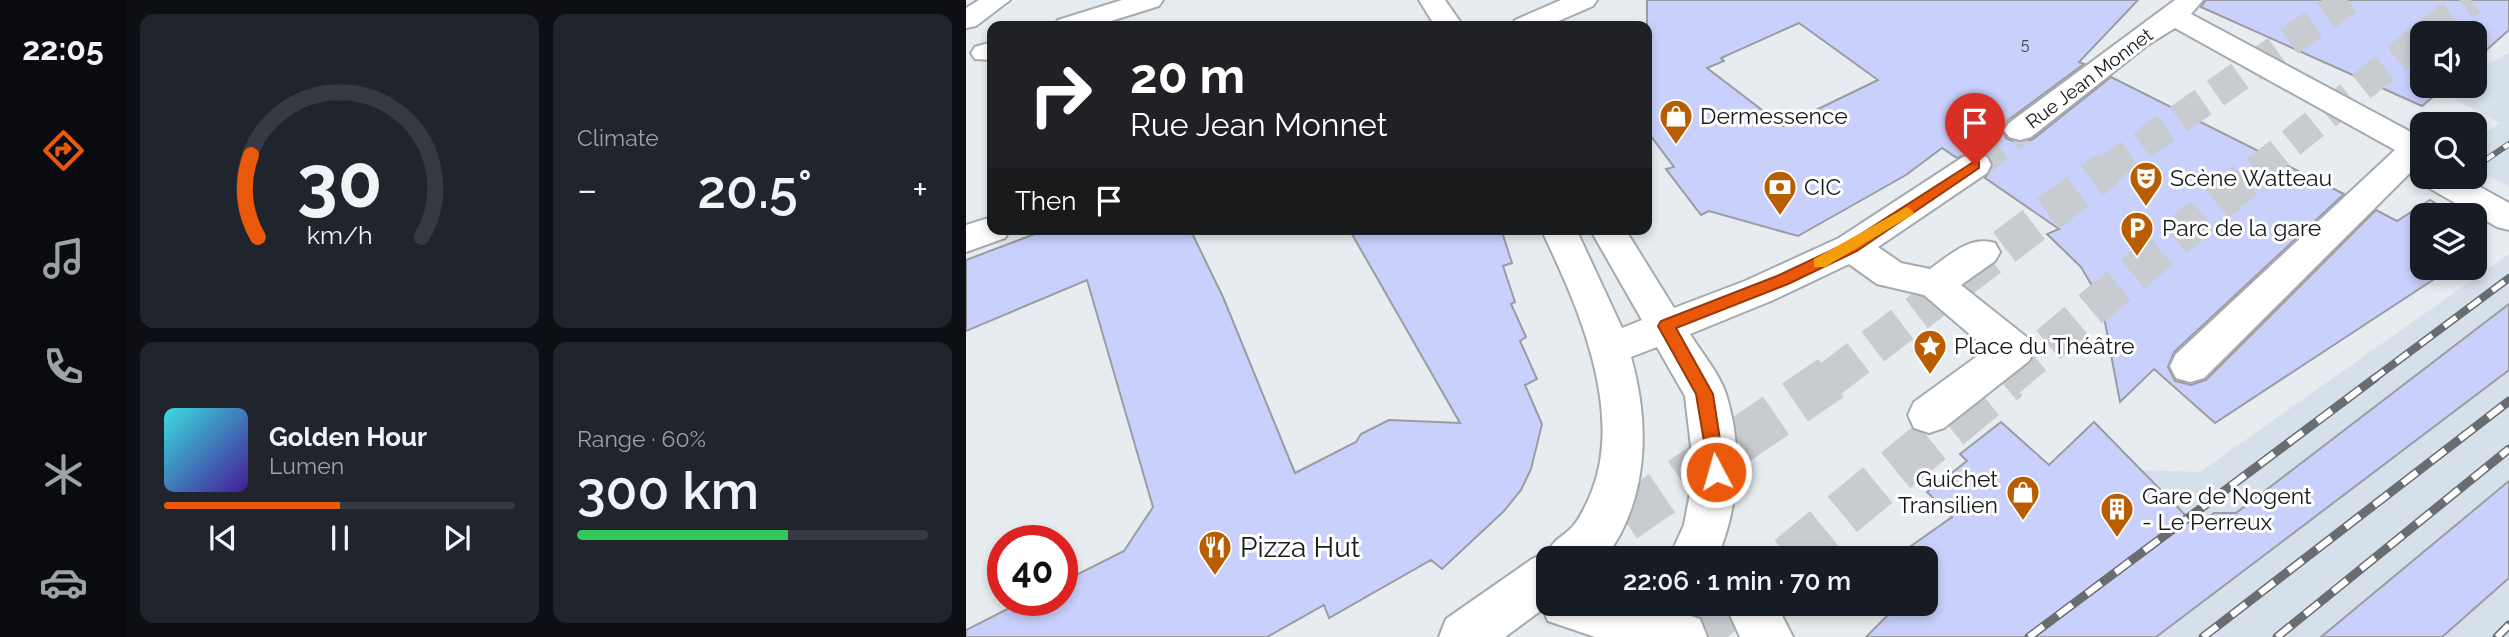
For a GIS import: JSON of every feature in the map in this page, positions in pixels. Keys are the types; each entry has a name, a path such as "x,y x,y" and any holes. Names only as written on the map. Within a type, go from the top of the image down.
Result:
{"street":[{"path":"966,20 998,0"},
{"path":"1085,21 1150,0"},
{"path":"1432,0 1446,21"},
{"path":"1536,21 1584,0"},
{"path":"2182,8 2410,144"},
{"name":"Rue Jean Monnet","path":"2020,130 2182,8"},
{"path":"1610,349 1782,280 1852,247 1975,165"},
{"path":"2190,366 2410,167"},
{"path":"2457,189 2509,218"},
{"path":"966,239 987,231"},
{"path":"1561,235 1579,269 1610,349 1622,399 1623,455 1611,500 1592,546"},
{"path":"1611,235 1705,394 1716,472 1708,546"},
{"path":"1852,247 1890,274 1935,284 2015,350 1929,415"},
{"path":"1935,284 1982,252"},
{"path":"1464,637 1536,599"},
{"path":"1627,616 1655,624"},
{"path":"1756,616 1768,637"}],"shaded area":[{"path":"2509,52 2509,187 2487,175 2487,132 2500,123 2487,116 2487,112 2479,112 2452,98 2487,98 2487,66"},
{"path":"2509,254 2509,637 1866,637 1887,616 1938,616 1938,546 1916,546 2032,481 2087,429 2126,455 2141,470 2200,472 2472,280 2487,280 2487,270"}],"building":[{"path":"1647,0 2138,0 2079,62 2084,64 2007,121 2001,130 2007,139 2019,143 2033,139 2111,77 2344,194 2174,352 2168,367 2175,381 2191,385 2206,380 2376,210 2397,221 2410,213 2410,280 2433,280 2215,423 2154,369 2120,402 2101,301 2081,267 2047,234 2059,229 1985,178 1993,166 1988,154 1974,151 1957,158 1942,148 1906,175 1798,236 1709,211 1701,215 1666,169 1674,167 1652,138 1652,21 1647,21","holes":["1799,23 1878,80 1783,126 1707,68 1724,61 1721,58"]},
{"path":"2206,0 2509,0 2509,30 2487,49 2487,21 2410,21 2410,98 2432,98 2422,106 2201,7"},
{"path":"1032,235 1193,235 1223,297 1295,473 1356,442 1361,434 1389,420 1460,423 1352,235 1503,235 1512,263 1503,266 1515,302 1511,304 1526,337 1520,341 1537,379 1525,385 1542,424 1531,469 1521,490 1504,511 1442,569 1431,560 1329,618 1324,605 1267,637 966,637 966,630 994,616 1078,616 1078,574 1124,551 1153,507 1087,280 966,331 966,260"},
{"name":"Gare de Nogent - Le Perreux","path":"2509,304 2509,370 2156,637 1866,637 1887,616 1938,616 1938,546 1911,546 1952,517 1927,492 1967,461 1960,454 2001,422 2049,465 2094,422 2196,526 2214,513 2236,513"},
{"path":"2509,481 2509,578 2442,637 2321,637"}],"tunnel":[{"path":"2105,171 2348,0"},
{"path":"2444,21 2471,0"},
{"path":"2256,171 2410,48"},
{"path":"1975,165 2020,130"},
{"path":"1829,380 2107,169"},
{"path":"2006,380 2258,169"},
{"path":"1585,546 1831,378"},
{"path":"1804,546 2008,378"},
{"path":"1690,637 1717,616"}],"railway":[{"path":"2487,159 2509,144"},
{"path":"2372,380 2509,278"},
{"path":"2029,637 2375,378"},
{"path":"2203,637 2509,401"},
{"path":"2277,637 2509,449"},
{"path":"2497,637 2509,625"}],"slow traffic":[{"path":"1820,263 1852,247 1907,212"}],"place":[{"name":"Dermessence","path":"1676,146"},
{"name":"Scène Watteau","path":"2146,208"},
{"name":"CIC","path":"1780,217"},
{"name":"Parc de la gare","path":"2137,258"},
{"name":"Place du Théâtre","path":"1930,376"},
{"name":"Guichet Transilien","path":"2023,522"},
{"name":"Gare de Nogent - Le Perreux","path":"2117,539"},
{"name":"Pizza Hut","path":"1215,577"}],"route":[{"path":"1716,472 1712,428 1705,394 1666,326 1807,270 1852,247 1975,165"}]}
